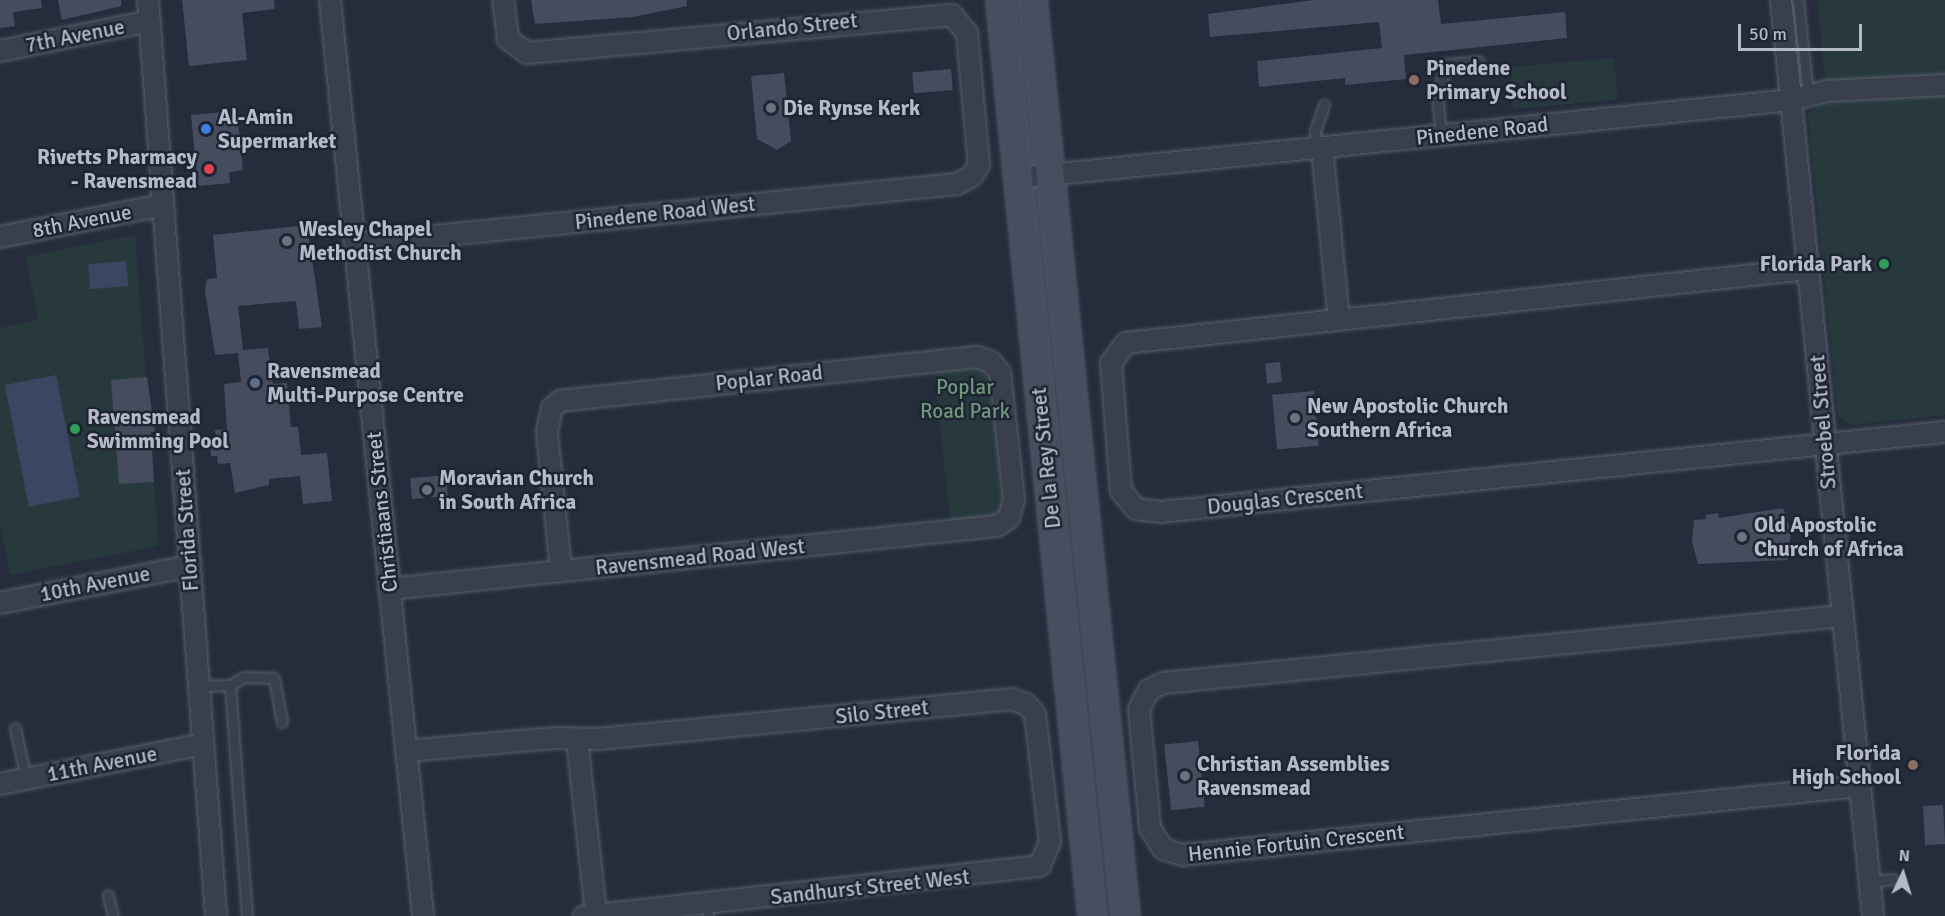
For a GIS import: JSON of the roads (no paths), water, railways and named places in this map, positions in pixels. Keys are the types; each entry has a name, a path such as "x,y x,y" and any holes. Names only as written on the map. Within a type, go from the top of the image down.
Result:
{"main road":[{"name":"De la Rey Street","path":"1000,0 1092,916"},
{"name":"De la Rey Street","path":"1032,0 1125,916"}],"street":[{"name":"Florida Street","path":"148,0 216,916"},
{"name":"Christiaans Street","path":"330,0 423,916"},
{"name":"Orlando Street","path":"503,0 508,39 527,53 952,15 967,33 980,159 972,176"},
{"name":"Stroebel Street","path":"1780,0 1800,97 1808,269 1873,916"},
{"name":"7th Avenue","path":"0,51 150,21"},
{"name":"Pinedene Road","path":"1018,178 1800,97 1945,85"},
{"path":"1319,148 1339,319"},
{"name":"Pinedene Road West","path":"355,244 957,184 972,176"},
{"name":"8th Avenue","path":"0,237 163,205"},
{"name":"Douglas Crescent","path":"1808,269 1139,339 1116,351 1112,376 1121,491 1136,509 1161,512 1825,443"},
{"name":"Poplar Road","path":"561,571 548,418 552,408 572,397 977,357 991,362 1000,374 1014,499 1009,518"},
{"path":"1825,443 1945,432"},
{"name":"Ravensmead Road West","path":"389,589 990,528 1009,518"},
{"name":"10th Avenue","path":"0,603 190,566"},
{"name":"Hennie Fortuin Crescent","path":"1842,616 1163,683 1149,690 1139,709 1150,828 1163,849 1183,855 1860,786"},
{"name":"Silo Street","path":"406,751 577,739 1016,700 1031,708 1037,720 1050,842 1046,860"},
{"path":"577,739 590,915"},
{"name":"11th Avenue","path":"0,784 203,744"},
{"name":"Sandhurst Street West","path":"590,915 707,910 1029,871 1046,860"}],"lane":[{"path":"1798,0 1800,97"},
{"path":"1441,135 1437,94 1447,64 1479,62"},
{"path":"1319,148 1314,131 1324,105"},
{"path":"199,686 230,685 244,677 274,678 282,722"},
{"path":"230,685 247,916"},
{"path":"15,728 26,779"},
{"path":"1869,882 1893,879"},
{"path":"108,895 112,916"}],"water":[{"path":"126,261 128,286 90,289 88,264"},
{"path":"56,375 80,497 29,507 5,385"}],"place":[{"name":"Pinedene Primary School","path":"1414,80"},
{"name":"Die Rynse Kerk","path":"771,108"},
{"name":"Al-Amin Supermarket","path":"206,129"},
{"name":"Rivetts Pharmacy - Ravensmead","path":"209,169"},
{"name":"Wesley Chapel Methodist Church","path":"287,241"},
{"name":"Florida Park","path":"1884,264"},
{"name":"Ravensmead Multi-Purpose Centre","path":"255,383"},
{"name":"New Apostolic Church Southern Africa","path":"1295,418"},
{"name":"Ravensmead Swimming Pool","path":"75,429"},
{"name":"Moravian Church in South Africa","path":"427,490"},
{"name":"Old Apostolic Church of Africa","path":"1742,537"},
{"name":"Florida High School","path":"1913,765"},
{"name":"Christian Assemblies Ravensmead","path":"1185,776"}],"park label":[{"name":"Poplar Road Park","path":"965,399"}]}
